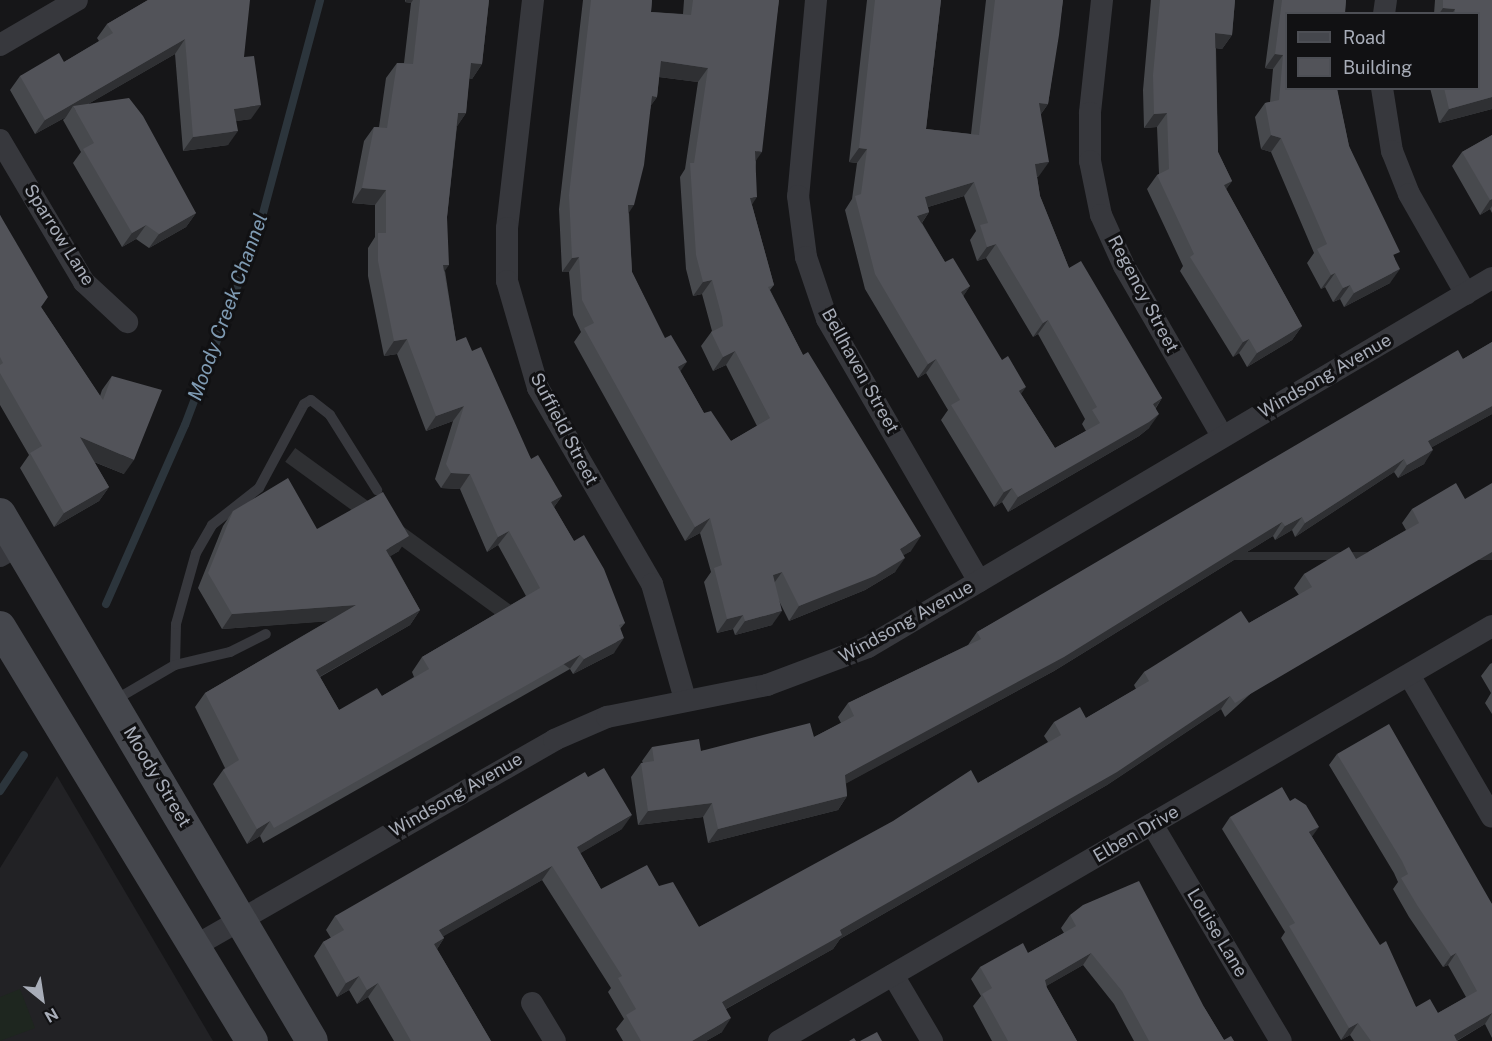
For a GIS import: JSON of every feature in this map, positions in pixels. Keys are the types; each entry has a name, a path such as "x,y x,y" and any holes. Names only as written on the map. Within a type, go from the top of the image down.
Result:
{"main road":[{"name":"Moody Street","path":"0,514 9,551 112,702 312,1041"},
{"path":"0,627 252,1041"}],"street":[{"path":"0,45 77,0"},
{"name":"Suffield Street","path":"533,0 507,228 507,281 538,388 652,584 685,699"},
{"name":"Bellhaven Street","path":"816,0 798,196 806,257 828,319 979,581"},
{"name":"Regency Street","path":"1102,0 1090,113 1090,161 1101,215 1124,266 1222,436"},
{"path":"1382,90 1392,151 1409,194 1466,294"},
{"name":"Sparrow Lane","path":"0,140 84,282 127,322"},
{"name":"Windsong Avenue","path":"195,946 554,740 607,717 685,699 767,686 819,669 868,647 1492,278"},
{"name":"Elben Drive","path":"779,1041 1492,626"},
{"path":"1409,675 1492,817"},
{"name":"Louise Lane","path":"1152,824 1281,1041"},
{"path":"893,975 932,1041"},
{"path":"532,1003 555,1041"}],"lane":[{"path":"175,665 176,624 196,553 212,525 260,488 304,404 311,400 330,415 377,490"},
{"path":"112,702 175,665 230,652 266,634"}],"shaded area":[{"path":"57,776 213,1041 0,1041 0,868"},
{"path":"20,989 35,1028 0,1041 0,997"}],"building":[{"path":"148,0 250,0 244,57 254,56 261,105 234,109 238,131 193,137 185,39 45,120 20,76 59,53 64,62 113,33 107,24"},
{"path":"420,0 489,0 482,64 471,63 466,113 458,113 447,217 449,265 443,265 456,341 466,337 472,351 481,347 531,459 538,455 562,496 551,502 574,541 584,535 604,569 625,623 619,625 624,638 584,659 580,655 274,828 270,821 257,829 223,770 239,760 205,693 356,605 232,614 208,573 233,511 288,478 317,529 383,492 409,536 386,550 420,610 316,670 339,710 377,688 382,696 429,669 422,657 540,588 509,531 498,537 470,474 451,473 446,464 464,406 436,416 407,339 394,341 378,261 378,233 386,233 386,190 362,188 374,127 387,128 397,63 413,64"},
{"path":"591,0 652,0 651,12 691,15 693,0 779,0 762,152 755,151 757,197 750,198 774,285 768,287 803,355 808,352 921,536 900,549 905,558 875,576 799,606 782,572 773,575 782,611 745,621 743,615 727,619 714,568 722,565 710,518 695,527 584,328 594,323 582,300 579,257 572,258 569,195","holes":["661,61 708,68 694,163 690,163 696,255 703,282 712,280 722,317 723,326 711,332 723,357 735,351 770,418 731,441 711,411 704,413 678,367 687,362 671,335 665,338 632,272 628,205 634,205 644,165 652,96 657,97"]},
{"path":"875,0 941,0 926,129 979,135 995,0 1063,0 1048,104 1039,103 1049,162 1035,164 1040,196 1069,268 1081,261 1162,398 1153,404 1159,414 1149,422 1018,497 1012,488 1004,492 951,405 960,400 936,359 928,364 875,274 855,196 861,194 867,149 859,148","holes":["974,182 988,223 980,225 987,247 996,244 1043,323 1048,320 1097,407 1092,410 1100,423 1055,448 1019,391 1026,387 1008,356 1002,360 961,292 970,286 953,258 945,262 917,216 929,212 925,197"]},
{"path":"1160,0 1235,0 1232,35 1215,33 1218,152 1232,181 1224,185 1302,326 1257,353 1249,339 1243,342 1190,257 1194,254 1157,175 1169,169 1167,113 1154,114 1153,75"},
{"path":"1282,0 1346,0 1345,12 1285,12 1285,90 1337,90 1349,146 1400,252 1393,255 1400,269 1354,293 1350,285 1343,288 1335,273 1331,275 1317,249 1327,244 1281,138 1271,135 1265,103 1279,100 1283,55 1275,54"},
{"path":"1443,0 1492,0 1492,97 1449,109 1444,90 1480,90 1480,12 1455,12 1455,9 1443,8"},
{"path":"129,98 143,116 196,213 159,234 146,225 132,233 83,149 94,143 73,106"},
{"path":"1492,135 1492,199 1490,200 1462,152"},
{"path":"0,215 48,297 41,307 103,400 112,376 162,390 134,460 80,437 109,487 64,513 30,453 42,446 0,373 0,365 3,363 0,357"},
{"path":"1492,342 1492,406 1428,441 1433,450 1407,465 1404,459 1305,523 1302,517 1285,526 1282,522 1064,657 845,775 847,796 718,829 712,803 648,811 641,763 654,761 652,747 699,739 701,751 810,723 814,737 854,716 848,703 981,639 977,632 1458,350 1463,359"},
{"path":"1456,483 1465,499 1492,483 1492,552 1235,703 1230,696 1117,772 840,930 842,935 722,1002 731,1018 692,1041 641,1041 626,1015 636,1009 618,978 622,976 552,866 439,930 444,938 434,944 491,1041 411,1041 378,983 367,990 359,976 346,983 323,942 344,930 335,916 585,772 588,777 604,768 632,815 577,847 601,889 647,865 659,886 673,882 699,927 893,821 971,770 978,783 1061,735 1054,722 1080,707 1086,718 1149,681 1144,672 1241,611 1249,623 1312,587 1304,574 1349,547 1356,559 1419,523 1412,509"},
{"path":"1389,724 1492,904 1492,1013 1454,1035 1457,1041 1371,1041 1358,1023 1349,1028 1289,926 1295,923 1230,817 1282,787 1290,801 1295,798 1306,805 1319,827 1309,832 1380,945 1386,941 1416,1007 1430,999 1438,1013 1477,991 1456,953 1451,956 1401,878 1408,874 1402,861 1337,754"},
{"path":"1139,881 1204,1007 1224,1040 1231,1036 1234,1041 1149,1041 1122,991 1091,953 1045,980 1047,988 1077,1041 1008,1041 982,994 992,988 980,967 1023,943 1028,953 1076,926 1070,915 1083,905"},
{"path":"877,1032 882,1041 860,1041"}],"waterway":[{"name":"Moody Creek Channel","path":"106,604 185,425 258,232 320,0"},
{"name":"Moody Creek Channel","path":"0,791 24,755"}]}
